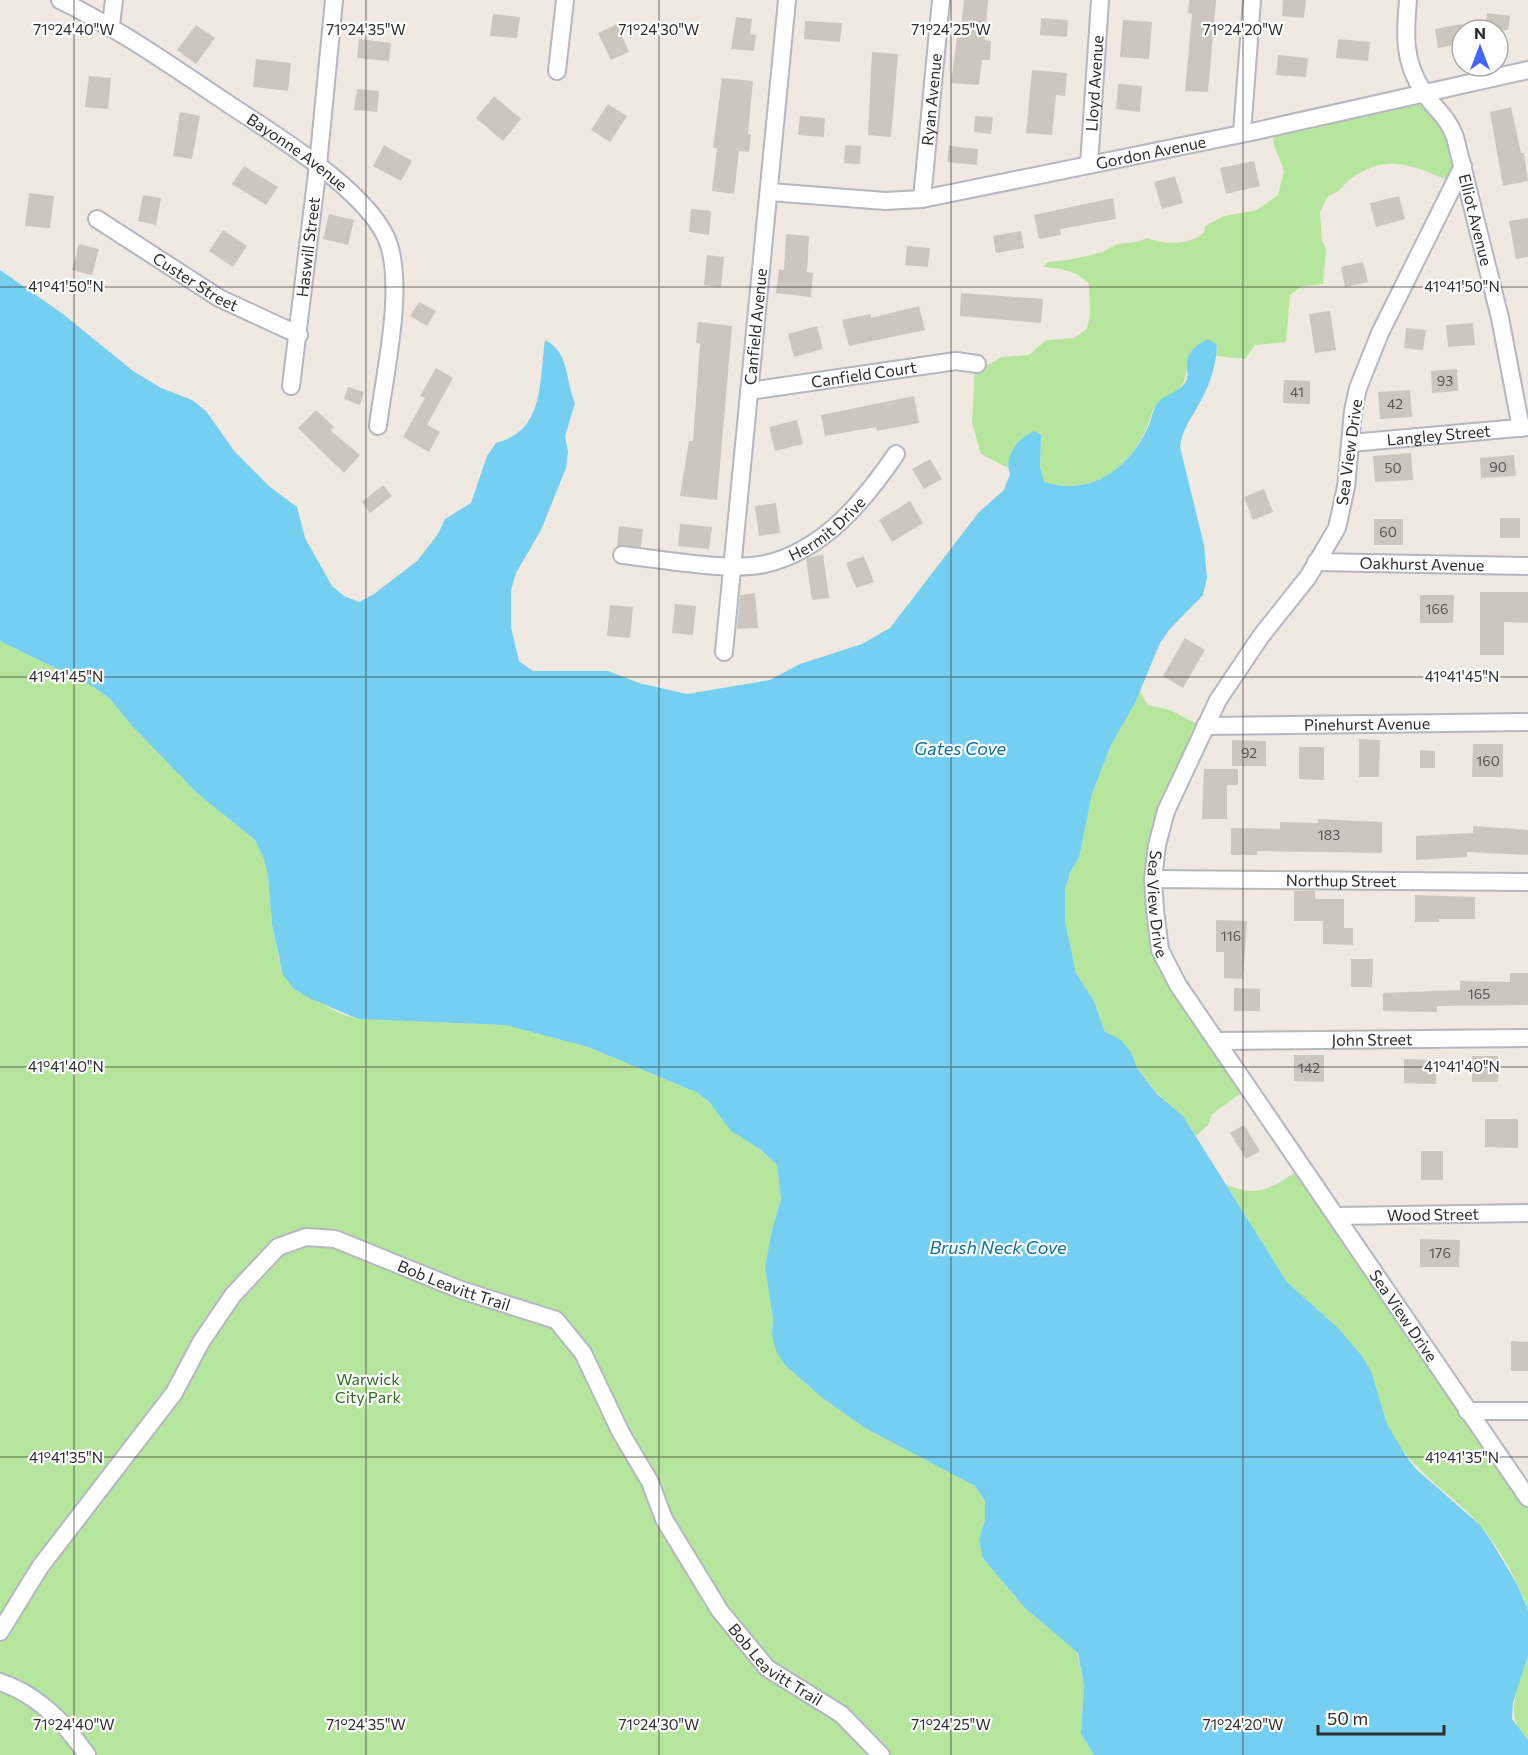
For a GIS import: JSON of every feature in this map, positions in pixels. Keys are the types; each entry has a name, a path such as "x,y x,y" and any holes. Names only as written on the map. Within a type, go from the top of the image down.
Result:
{"street":[{"name":"Bayonne Avenue","path":"60,0 111,25 318,165 365,206 389,244 395,287 378,426"},
{"path":"111,25 114,0"},
{"name":"Haswill Street","path":"291,386 318,165 334,0"},
{"path":"557,71 565,0"},
{"name":"Canfield Avenue","path":"724,652 787,0"},
{"name":"Ryan Avenue","path":"922,199 941,0"},
{"name":"Lloyd Avenue","path":"1089,165 1100,0"},
{"path":"1242,133 1252,0"},
{"name":"Elliot Avenue","path":"1408,0 1407,61 1423,93 1451,124 1525,427"},
{"name":"Gordon Avenue","path":"770,192 885,201 922,199 1242,133 1528,70"},
{"name":"Sea View Drive","path":"1463,166 1380,333 1358,388 1353,411 1346,487 1337,528 1308,577 1261,636 1218,700 1166,811 1157,845 1154,879 1160,950 1178,985 1528,1498"},
{"name":"Custer Street","path":"97,219 219,298 299,335"},
{"name":"Canfield Court","path":"749,391 956,361 977,364"},
{"name":"Langley Street","path":"1351,442 1525,427"},
{"name":"Hermit Drive","path":"622,555 733,566 765,564 807,547 845,518 875,485 896,454"},
{"name":"Oakhurst Avenue","path":"1316,562 1528,566"},
{"name":"Pinehurst Avenue","path":"1205,726 1528,722"},
{"name":"Northup Street","path":"1154,879 1528,882"},
{"name":"John Street","path":"1216,1041 1528,1038"},
{"name":"Wood Street","path":"1337,1216 1528,1213"},
{"name":"Bob Leavitt Trail","path":"0,1632 40,1567 174,1393 201,1342 233,1295 278,1247 306,1237 335,1239 461,1290 556,1320 583,1353 621,1433 650,1482 664,1519 720,1611 767,1668 841,1714 881,1755"},
{"path":"1467,1411 1528,1411"},
{"path":"0,1682 36,1700 55,1717 87,1755"}],"green space":[{"path":"1425,90 1459,142 1453,182 1403,164 1379,165 1366,169 1349,180 1337,192 1328,196 1320,212 1322,241 1326,249 1323,284 1302,286 1290,295 1286,342 1255,345 1245,359 1216,356 1217,345 1187,361 1187,370 1182,385 1173,395 1153,409 1147,427 1127,459 1098,480 1081,485 1063,486 1043,482 1040,467 1041,435 1011,453 1008,468 981,454 972,423 975,364 990,364 1001,357 1029,355 1046,340 1074,338 1087,329 1090,315 1089,284 1074,273 1044,267 1047,262 1089,256 1117,245 1147,238 1169,243 1184,242 1198,237 1204,233 1205,226 1224,216 1257,210 1278,195 1284,171 1273,142 1276,125"},
{"name":"Warwick City Park","path":"0,641 94,687 110,699 134,728 197,793 255,840 264,859 268,876 272,925 279,960 294,989 341,1014 358,1019 505,1025 588,1047 698,1093 777,1165 781,1199 765,1267 773,1319 772,1335 784,1364 821,1397 865,1428 975,1486 985,1501 985,1520 979,1539 982,1557 1024,1607 1077,1652 1084,1686 1081,1734 1094,1755 0,1755"},
{"path":"1140,692 1148,705 1170,710 1203,727 1157,843 1160,947 1247,1089 1212,1114 1208,1125 1196,1136 1183,1116 1158,1094 1137,1068 1131,1052 1105,1032 1094,1001 1076,973 1065,921 1065,890 1070,872 1079,858 1092,794 1111,745"},
{"path":"1303,1167 1528,1495 1528,1610 1514,1577 1494,1543 1469,1514 1415,1465 1395,1440 1338,1328 1287,1282 1226,1184 1248,1191 1258,1190 1275,1185"},
{"path":"1528,1656 1528,1740 1515,1721 1514,1711 1517,1690"}],"water":[{"name":"Brush Neck Cove","path":"0,270 63,314 133,371 161,388 192,400 206,411 235,452 270,487 297,507 305,538 332,586 344,596 359,602 374,594 417,561 438,534 445,519 471,503 487,456 496,443 512,437 523,428 531,416 540,387 545,340 553,345 563,359 575,403 565,436 568,452 566,468 541,530 516,573 511,590 511,627 519,661 533,671 608,671 639,683 687,694 770,680 800,664 862,644 890,628 979,512 1004,490 1010,474 1008,467 1011,454 1023,437 1035,431 1041,435 1040,467 1044,482 1061,486 1093,482 1120,466 1141,440 1160,400 1181,388 1187,377 1187,360 1193,349 1208,339 1217,345 1214,368 1209,383 1185,429 1180,447 1204,545 1207,578 1203,595 1169,630 1160,643 1135,703 1111,745 1092,794 1079,858 1070,872 1065,890 1065,921 1076,973 1094,1001 1105,1032 1120,1039 1131,1052 1137,1068 1157,1094 1183,1116 1287,1282 1338,1328 1362,1356 1371,1371 1387,1424 1406,1456 1416,1469 1480,1525 1517,1584 1528,1610 1528,1656 1513,1703 1512,1719 1528,1740 1528,1755 1094,1755 1081,1734 1084,1686 1078,1653 1024,1607 982,1557 979,1539 985,1520 985,1501 975,1486 865,1428 821,1397 784,1364 776,1351 772,1335 773,1319 765,1267 781,1199 777,1165 760,1149 731,1131 710,1103 698,1093 588,1047 505,1025 358,1019 294,989 283,975 272,925 268,876 264,859 255,840 197,793 134,728 110,699 94,687 0,641"}],"building":[{"path":"964,0 988,0 985,40 991,41 990,60 982,60 979,85 951,83 957,38 960,38"},
{"path":"1189,0 1216,0 1208,92 1185,91 1192,14 1188,13"},
{"path":"1283,0 1306,0 1304,18 1282,16"},
{"path":"1487,13 1510,16 1510,18 1486,18"},
{"path":"493,14 520,17 517,38 490,36"},
{"path":"736,17 752,19 750,34 756,35 754,51 731,49"},
{"path":"1041,18 1068,20 1067,37 1040,35"},
{"path":"1123,20 1152,22 1149,59 1120,57"},
{"path":"805,21 842,23 840,42 804,39"},
{"path":"617,24 629,52 611,60 598,33"},
{"path":"196,25 215,38 196,64 177,50"},
{"path":"1450,26 1450,46 1438,48 1435,29"},
{"path":"359,39 391,43 389,61 357,58"},
{"path":"1338,39 1370,42 1368,61 1336,58"},
{"path":"872,52 898,54 891,137 868,135"},
{"path":"1278,55 1308,58 1306,77 1276,75"},
{"path":"256,59 291,63 288,91 253,87"},
{"path":"1032,70 1067,73 1065,96 1056,95 1052,135 1026,133"},
{"path":"89,76 111,78 108,109 85,107"},
{"path":"722,78 753,81 748,134 751,134 749,152 739,151 734,194 712,191 717,148 713,148"},
{"path":"1118,84 1142,86 1140,112 1116,109"},
{"path":"357,89 379,91 377,112 354,110"},
{"path":"494,96 521,119 503,141 476,118"},
{"path":"608,104 627,116 610,142 591,130"},
{"path":"1511,107 1521,153 1524,153 1528,181 1503,186 1490,112"},
{"path":"180,112 200,116 192,159 173,156"},
{"path":"800,116 825,118 824,137 798,135"},
{"path":"975,116 993,117 991,134 974,132"},
{"path":"384,145 412,161 401,181 373,166"},
{"path":"845,145 861,146 860,164 844,163"},
{"path":"949,146 978,149 977,165 947,162"},
{"path":"1254,161 1260,186 1226,194 1220,168"},
{"path":"244,166 278,187 266,205 232,184"},
{"path":"1175,176 1183,203 1162,209 1154,182"},
{"path":"29,193 54,196 50,228 25,226"},
{"path":"143,195 161,198 156,225 138,221"},
{"path":"1399,196 1405,219 1376,227 1370,203"},
{"path":"1113,198 1116,219 1060,229 1061,235 1039,239 1034,215"},
{"path":"691,209 711,211 709,235 689,232"},
{"path":"329,214 354,220 348,245 323,239"},
{"path":"1528,218 1528,257 1516,259 1509,221"},
{"path":"223,230 247,246 233,267 209,251"},
{"path":"1021,231 1024,248 996,253 993,236"},
{"path":"786,234 809,236 807,272 813,273 811,297 776,293 779,269 784,270"},
{"path":"79,244 99,249 92,275 72,270"},
{"path":"907,246 930,248 928,267 905,265"},
{"path":"707,255 724,257 721,287 704,285"},
{"path":"1363,262 1368,282 1345,287 1341,267"},
{"path":"961,293 1043,299 1041,323 960,316"},
{"path":"419,302 436,311 427,326 410,316"},
{"path":"919,306 925,330 849,346 842,320 870,314 871,318"},
{"path":"1330,311 1336,350 1315,353 1309,314"},
{"path":"698,322 732,326 717,500 680,496 689,441 693,441 700,344 696,343"},
{"path":"1473,323 1475,345 1448,347 1446,325"},
{"path":"817,326 823,349 794,357 788,334"},
{"path":"1406,328 1426,330 1423,350 1404,348"},
{"path":"436,368 453,378 427,425 440,432 429,452 403,437 425,398 420,396"},
{"path":"1457,369 1458,391 1432,393 1431,371"},
{"path":"1284,380 1310,381 1310,404 1283,403"},
{"path":"348,387 364,392 360,405 344,399"},
{"path":"1410,390 1412,417 1380,419 1378,392"},
{"path":"914,396 919,423 877,431 876,427 825,436 821,415"},
{"path":"316,410 334,427 331,431 360,455 344,473 298,428"},
{"path":"797,420 803,444 775,451 769,427"},
{"path":"1411,453 1413,480 1375,482 1373,456"},
{"path":"1514,455 1516,476 1481,478 1480,458"},
{"path":"930,459 942,479 924,489 912,469"},
{"path":"383,485 392,496 370,513 362,502"},
{"path":"1264,489 1273,512 1253,520 1244,497"},
{"path":"910,501 923,523 892,542 879,520"},
{"path":"776,503 780,533 759,536 755,506"},
{"path":"1500,518 1520,518 1520,538 1500,538"},
{"path":"1374,519 1403,519 1403,545 1374,545"},
{"path":"680,524 712,527 709,549 678,546"},
{"path":"619,526 643,529 641,547 617,546"},
{"path":"823,554 829,598 812,600 806,559"},
{"path":"864,556 874,582 856,588 846,563"},
{"path":"1480,592 1528,592 1528,623 1504,622 1504,655 1480,655"},
{"path":"755,593 758,628 737,629 740,595"},
{"path":"1420,595 1454,595 1453,623 1420,623"},
{"path":"675,604 696,606 693,635 672,633"},
{"path":"610,605 633,607 630,638 607,636"},
{"path":"1185,638 1205,650 1183,688 1163,676"},
{"path":"1359,739 1380,740 1379,777 1359,777"},
{"path":"1232,740 1266,741 1266,766 1232,766"},
{"path":"1473,744 1503,744 1503,777 1472,777"},
{"path":"1299,747 1324,747 1324,780 1299,779"},
{"path":"1420,750 1435,751 1435,768 1420,768"},
{"path":"1204,769 1238,769 1238,785 1227,785 1227,819 1202,819"},
{"path":"1318,819 1382,822 1382,853 1257,851 1257,855 1231,855 1231,828 1280,829 1280,822 1318,823"},
{"path":"1473,826 1528,830 1528,855 1467,852 1467,857 1416,860 1416,836 1473,833"},
{"path":"1294,891 1315,891 1315,899 1344,899 1344,928 1353,928 1353,945 1323,944 1323,921 1294,921"},
{"path":"1415,895 1475,897 1475,919 1415,922"},
{"path":"1216,920 1247,921 1243,979 1224,978 1224,952 1216,952"},
{"path":"1351,959 1373,959 1372,987 1351,987"},
{"path":"1510,973 1528,973 1528,1005 1437,1006 1437,1012 1383,1011 1383,993 1460,990 1460,981 1510,982"},
{"path":"1234,988 1260,989 1260,1011 1234,1011"},
{"path":"1294,1055 1324,1055 1324,1082 1294,1081"},
{"path":"1472,1056 1498,1056 1498,1082 1472,1082"},
{"path":"1404,1059 1437,1060 1436,1084 1404,1083"},
{"path":"1485,1119 1518,1119 1518,1148 1485,1147"},
{"path":"1244,1125 1260,1151 1246,1159 1230,1133"},
{"path":"1421,1151 1443,1151 1443,1180 1421,1180"},
{"path":"1420,1239 1460,1240 1459,1267 1420,1267"},
{"path":"1511,1341 1528,1342 1528,1371 1511,1371"}],"water label":[{"name":"Gates Cove","path":"960,749"}]}
